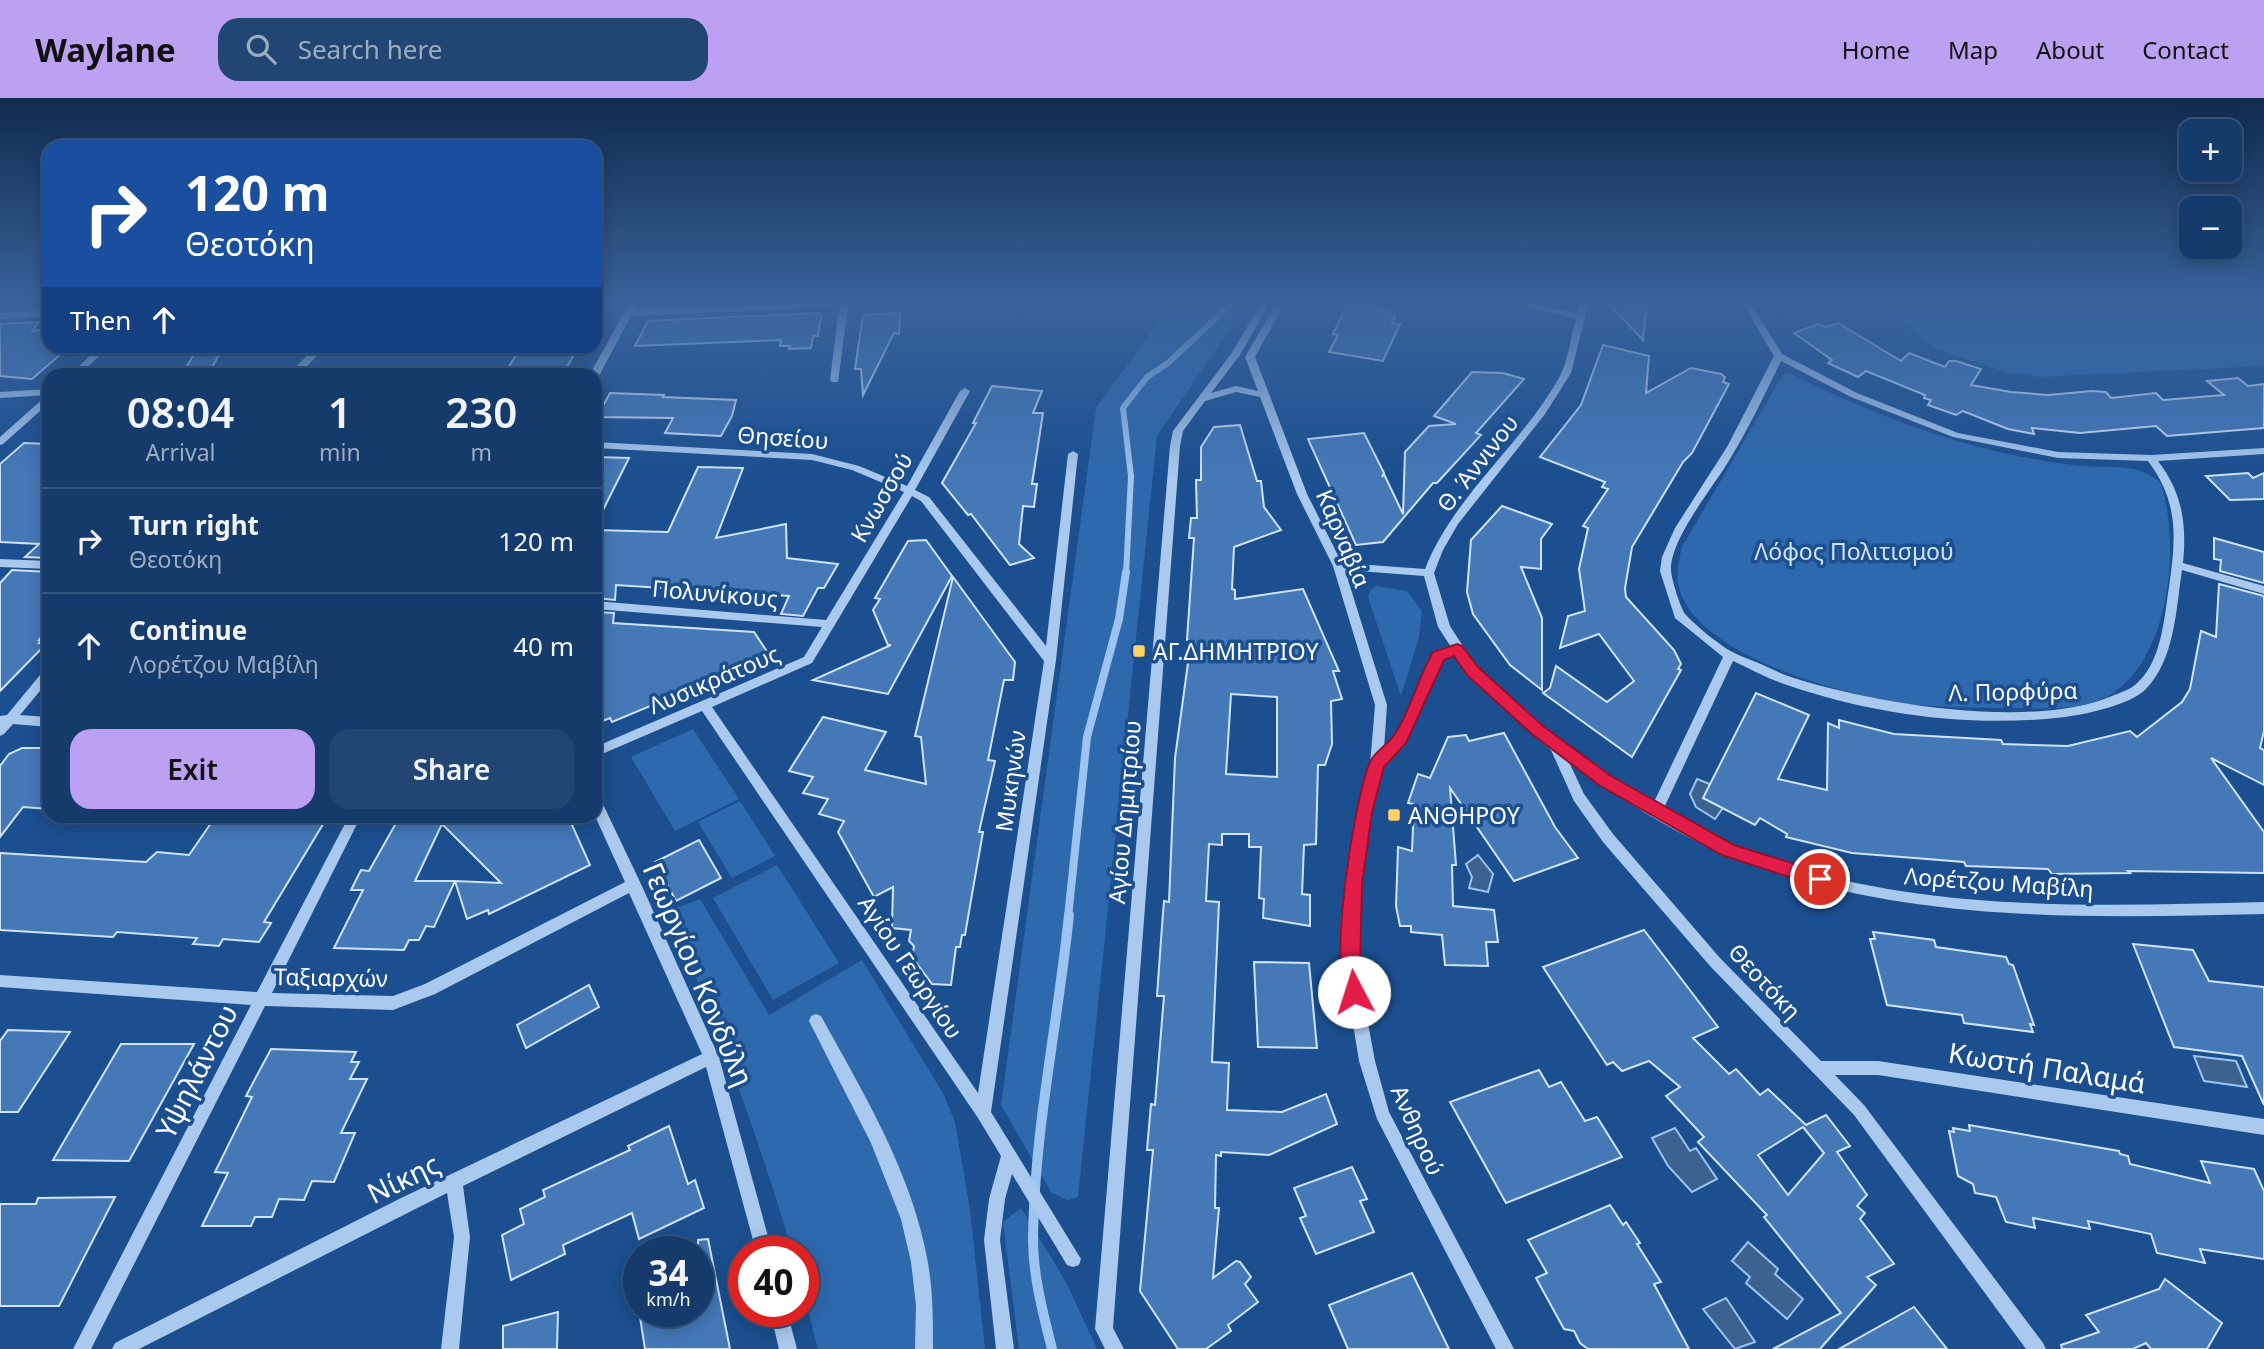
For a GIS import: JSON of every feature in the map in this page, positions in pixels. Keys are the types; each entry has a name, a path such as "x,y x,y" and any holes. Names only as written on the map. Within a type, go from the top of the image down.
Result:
{"street":[{"path":"835,380 837,360"},
{"name":"Αγίου Δημητρίου","path":"1115,1349 1104,1329 1175,446 1178,431 1231,360"},
{"path":"1251,360 1266,395"},
{"name":"Θ. Άννινου","path":"1429,573 1454,522 1542,412 1566,373 1570,360"},
{"name":"Λ. Πορφύρα","path":"1777,360 1726,458 1684,524 1669,556 1665,572 1671,599 1687,626 1730,655 1840,697 1911,712 1989,716 2088,711 2110,705 2136,691 2150,678 2172,606 2178,565 2180,517 2175,495 2168,477 2151,458"},
{"path":"1787,360 1854,396 1956,435 2059,455 2151,458 2264,451"},
{"path":"1202,399 1236,389 1266,395"},
{"name":"Κνωσσού","path":"831,624 910,491 965,391"},
{"path":"0,395 42,392"},
{"name":"Καρναβία","path":"1266,395 1302,494 1338,566 1381,705 1376,765"},
{"path":"0,442 42,404"},
{"name":"Θησείου","path":"602,445 812,457 837,461 910,491 925,499 1050,660"},
{"name":"Μυκηνών","path":"983,1113 1050,660 1073,454"},
{"path":"0,563 42,565"},
{"path":"2178,565 2264,590"},
{"path":"1338,566 1429,573 1444,627 1457,649"},
{"name":"Πολυνίκους","path":"602,606 831,624"},
{"name":"Λυσικράτους","path":"602,749 798,667 808,660 831,624"},
{"name":"Ανθηρού","path":"1457,649 1438,656 1401,739 1376,765 1364,812 1351,921 1351,969 1367,1060 1382,1114 1505,1349"},
{"name":"Θεοτόκη","path":"1457,649 1473,671 1556,747 1579,797 1608,838 1715,962 1859,1110 2037,1349"},
{"path":"1656,810 1730,655"},
{"path":"0,731 5,719 42,679"},
{"name":"Αγίου Γεωργίου","path":"705,706 983,1113 1073,1259"},
{"path":"5,719 42,722"},
{"name":"Λορέτζου Μαβίλη","path":"1556,747 1605,780 1728,850 1840,885 1914,901 2043,910 2264,908"},
{"name":"Γεωργίου Κονδύλη","path":"602,817 711,1057 760,1236"},
{"name":"Υψηλάντου","path":"82,1349 351,823"},
{"name":"Ταξιαρχών","path":"0,981 262,999 393,1003 430,989 634,884"},
{"path":"816,1021 904,1197 916,1252 926,1328 924,1349"},
{"name":"Νίκης","path":"121,1349 711,1057"},
{"name":"Κωστή Παλαμά","path":"1821,1068 1878,1068 2264,1127"},
{"path":"1005,1349 992,1240 997,1199 1009,1155"},
{"path":"450,1349 462,1237 454,1182"},
{"path":"783,1327 788,1349"}],"green space":[{"path":"1131,360 1208,360 1157,436 1078,1197 1067,1200 1051,1192 1001,1105 1096,408"},
{"path":"1971,360 2264,360 2264,366 2040,377 2006,372"},
{"name":"Λόφος Πολιτισμού","path":"1789,373 1892,419 1963,442 1999,452 2073,465 2130,468 2151,475 2160,482 2167,507 2170,537 2165,601 2157,632 2144,659 2126,682 2104,698 2068,707 1980,708 1909,704 1812,682 1741,652 1711,632 1689,610 1678,584 1682,547 1782,376"},
{"path":"1376,586 1407,591 1422,611 1419,637 1401,696 1368,597 1370,590"},
{"path":"693,729 739,799 675,831 631,757"},
{"path":"740,801 775,856 732,878 698,822"},
{"path":"777,865 839,963 773,1000 713,898"},
{"path":"700,899 769,1015 862,960 944,1095 955,1122 970,1210 985,1349 818,1349 812,1327 819,1327 819,1236 787,1236 735,1079 668,911"},
{"path":"1021,1208 1066,1282 1097,1349 1019,1349 1003,1222"}],"shaded area":[{"path":"1697,779 1712,785 1723,808 1715,819 1696,807 1690,794"},
{"path":"1478,855 1493,874 1488,892 1469,888 1472,877 1466,864"},
{"path":"2194,1056 2236,1061 2247,1087 2204,1081"},
{"path":"1675,1128 1690,1151 1696,1148 1717,1179 1692,1192 1668,1166 1652,1138"},
{"path":"1748,1242 1778,1269 1775,1274 1803,1299 1787,1319 1746,1283 1750,1277 1732,1261"},
{"path":"1726,1298 1755,1342 1735,1349 1703,1309"}],"building":[{"path":"0,360 53,360 32,379 0,376"},
{"path":"190,360 216,360 212,367 186,368"},
{"path":"513,360 571,360 566,368 508,368"},
{"path":"856,360 880,360 863,395 861,369 855,369"},
{"path":"1597,360 1649,360 1646,393 1691,368 1721,374 1725,377 1723,382 1729,384 1692,453 1683,462 1632,547 1626,597 1674,650 1681,664 1678,669 1681,670 1632,757 1543,693 1550,688 1556,666 1607,702 1634,681 1599,634 1560,648 1568,616 1585,611 1579,569 1588,528 1583,526 1608,489 1602,487 1605,482 1540,457 1581,405"},
{"path":"1831,360 1928,360 1945,367 1949,361 1956,361 1981,369 1971,385 2048,395 2106,392 2111,398 2156,393 2163,400 2224,395 2207,381 2238,378 2248,386 2264,384 2264,428 2167,436 2156,426 2080,433 2032,428 2034,434 2008,429 1963,411 1956,415 1928,405 1931,400 1924,398 1925,395 1866,371 1858,377 1828,363"},
{"path":"1472,372 1503,373 1524,379 1476,433 1481,435 1437,483 1433,483 1383,542 1356,545 1308,439 1364,433 1384,473 1382,477 1384,474 1403,514 1405,452 1429,426 1456,424 1434,416"},
{"path":"992,386 1042,391 1033,413 1043,413 1032,484 1037,484 1034,507 1023,506 1019,544 1034,558 1010,565 971,514 968,515 942,483 976,423 973,423"},
{"path":"610,393 736,400 732,416 721,436 665,433 673,418 602,417 602,408"},
{"path":"1240,425 1257,481 1261,481 1264,507 1281,530 1234,547 1232,589 1235,590 1235,599 1303,589 1339,671 1333,671 1342,699 1331,701 1332,744 1325,765 1318,765 1316,844 1304,845 1302,894 1310,895 1310,926 1263,918 1264,899 1259,898 1261,847 1249,847 1249,834 1222,834 1222,845 1209,844 1206,901 1219,902 1212,1062 1229,1063 1227,1110 1282,1112 1326,1094 1337,1124 1269,1155 1221,1152 1221,1156 1216,1155 1215,1208 1219,1208 1213,1278 1236,1261 1240,1262 1251,1277 1245,1284 1258,1302 1228,1325 1231,1331 1206,1349 1178,1349 1140,1291 1153,1150 1147,1150 1151,1104 1155,1105 1164,996 1157,996 1164,901 1169,902 1175,758 1191,641 1187,640 1194,538 1189,538 1191,518 1197,518 1196,480 1201,480 1201,447 1214,427","holes":["1231,694 1277,697 1277,777 1226,774"]},
{"path":"24,443 42,444 42,558 25,557 39,544 0,542 0,464"},
{"path":"602,457 629,458 602,512"},
{"path":"698,467 743,468 716,538 786,524 787,558 838,564 824,588 818,588 803,616 781,614 789,596 616,585 615,600 602,599 602,530 668,532"},
{"path":"2248,473 2253,478 2264,473 2264,499 2230,500 2206,476"},
{"path":"1502,506 1552,524 1541,539 1541,569 1521,567 1542,618 1542,690 1510,665 1473,614 1467,592 1471,540"},
{"path":"2214,538 2264,552 2264,583 2220,571 2221,560 2214,559"},
{"path":"926,540 952,576 888,694 813,680 891,645 888,645 873,610 880,599 875,598 908,541"},
{"path":"12,570 42,572 42,636 39,640 42,640 39,643 42,643 42,648 0,691 0,583"},
{"path":"953,577 1015,662 1013,680 1004,680 988,760 995,761 979,832 983,832 965,935 962,935 960,947 956,947 951,985 932,984 912,957 914,946 909,941 911,930 892,928 893,887 874,897 838,832 844,821 819,814 828,799 803,793 813,777 789,771 823,717 886,732 865,770 926,784 921,737 915,736"},
{"path":"2219,584 2264,596 2264,731 2260,748 2264,750 2264,785 2211,758 2264,832 2264,873 2128,871 2130,873 2052,874 2048,869 1966,866 1964,862 1852,853 1786,837 1787,834 1760,818 1755,825 1703,798 1756,693 1809,715 1778,779 1827,790 1828,723 1839,728 1839,720 1894,734 2001,740 2003,744 2068,746 2130,731 2137,737 2182,702 2190,689 2201,631 2216,637"},
{"path":"602,612 614,613 613,623 754,632 770,656 612,722 610,718 602,721"},
{"path":"1504,733 1555,827 1578,858 1514,881 1450,788 1456,865 1452,865 1453,906 1494,910 1498,942 1486,942 1488,966 1445,965 1442,935 1411,932 1411,926 1400,926 1396,906 1398,847 1412,851 1414,804 1408,803 1418,774 1430,778 1448,737 1466,735 1469,741"},
{"path":"22,748 42,748 42,808 23,807 0,837 0,766 9,754"},
{"path":"211,823 324,823 264,922 271,923 259,942 223,939 219,946 193,944 197,938 117,932 113,937 0,930 0,853 146,862 157,852 189,855"},
{"path":"396,823 571,823 590,865 489,914 488,910 467,919 455,881 434,927 426,926 419,940 409,940 404,950 334,948 363,890 351,890 361,870 369,871","holes":["442,824 501,883 455,881 415,881"]},
{"path":"699,840 721,878 676,901 655,862"},
{"path":"1644,930 1718,1027 1693,1038 1729,1074 1736,1069 1760,1095 1768,1089 1806,1125 1826,1115 1850,1146 1837,1152 1867,1195 1857,1206 1865,1213 1860,1219 1894,1264 1867,1277 1876,1285 1820,1349 1773,1349 1841,1313 1764,1217 1767,1215 1698,1142 1704,1137 1666,1096 1680,1087 1649,1061 1622,1071 1613,1062 1607,1065 1543,967","holes":["1803,1127 1824,1153 1788,1195 1758,1155"]},
{"path":"1873,932 1934,940 1936,947 2006,957 2009,964 2013,965 2034,1025 2030,1024 2033,1032 1964,1023 1962,1015 1887,1005 1870,939 1875,939"},
{"path":"2133,944 2193,950 2209,981 2264,987 2264,1105 2242,1056 2174,1047"},
{"path":"1254,962 1309,963 1317,1048 1258,1047"},
{"path":"589,985 599,1007 526,1048 517,1025"},
{"path":"8,1030 70,1032 18,1112 0,1112 0,1041"},
{"path":"121,1044 194,1044 129,1161 53,1160"},
{"path":"271,1049 356,1052 351,1062 359,1062 350,1079 367,1079 341,1133 355,1133 334,1182 312,1181 304,1200 279,1199 272,1217 255,1217 251,1226 202,1226 228,1173 215,1172 252,1097 246,1096"},
{"path":"1539,1070 1549,1087 1561,1082 1585,1121 1597,1117 1622,1157 1506,1203 1450,1102"},
{"path":"1969,1125 2119,1151 2120,1154 2128,1156 2130,1164 2210,1183 2201,1161 2254,1169 2264,1191 2264,1259 2200,1249 2205,1263 2157,1253 2151,1234 2088,1221 2090,1229 2033,1218 2035,1228 2006,1222 1996,1197 1975,1193 1973,1184 1958,1176 1949,1131 1954,1132 1953,1128 1970,1131"},
{"path":"669,1126 688,1184 695,1180 704,1208 645,1236 638,1236 632,1213 563,1245 565,1254 511,1280 502,1235 524,1224 520,1209 545,1197 543,1190 630,1150 628,1146"},
{"path":"1352,1167 1367,1199 1360,1201 1374,1232 1316,1254 1300,1218 1306,1216 1294,1188"},
{"path":"115,1197 59,1306 0,1306 0,1204 36,1204 38,1198"},
{"path":"1610,1205 1623,1225 1626,1222 1640,1243 1637,1244 1661,1282 1654,1284 1689,1349 1588,1349 1580,1343 1574,1331 1564,1329 1536,1278 1547,1273 1528,1240"},
{"path":"714,1269 730,1349 645,1349 642,1327 714,1327"},
{"path":"1412,1273 1449,1349 1348,1349 1329,1305"},
{"path":"2165,1279 2222,1323 2207,1349 2151,1349 2146,1343 2133,1349 2062,1349 2061,1345 2099,1332 2086,1315 2159,1289"},
{"path":"1914,1307 1947,1349 1839,1349"},
{"path":"558,1312 557,1349 503,1349 503,1326"}],"waterway":[{"path":"1126,574 1131,476 1123,408 1147,377 1171,360"},
{"path":"1068,917 1087,737 1119,619 1126,572"},
{"path":"1052,1349 1035,1267 1034,1198 1069,915"}],"place":[{"name":"ΑΓ.ΔΗΜΗΤΡΙΟΥ","path":"1139,651"},
{"name":"ΑΝΘΗΡΟΥ","path":"1394,815"}],"route":[{"path":"1354,992 1351,969 1353,884 1364,812 1376,765 1401,739 1438,656 1457,649 1473,671 1556,747 1605,780 1728,850 1820,879"}]}
